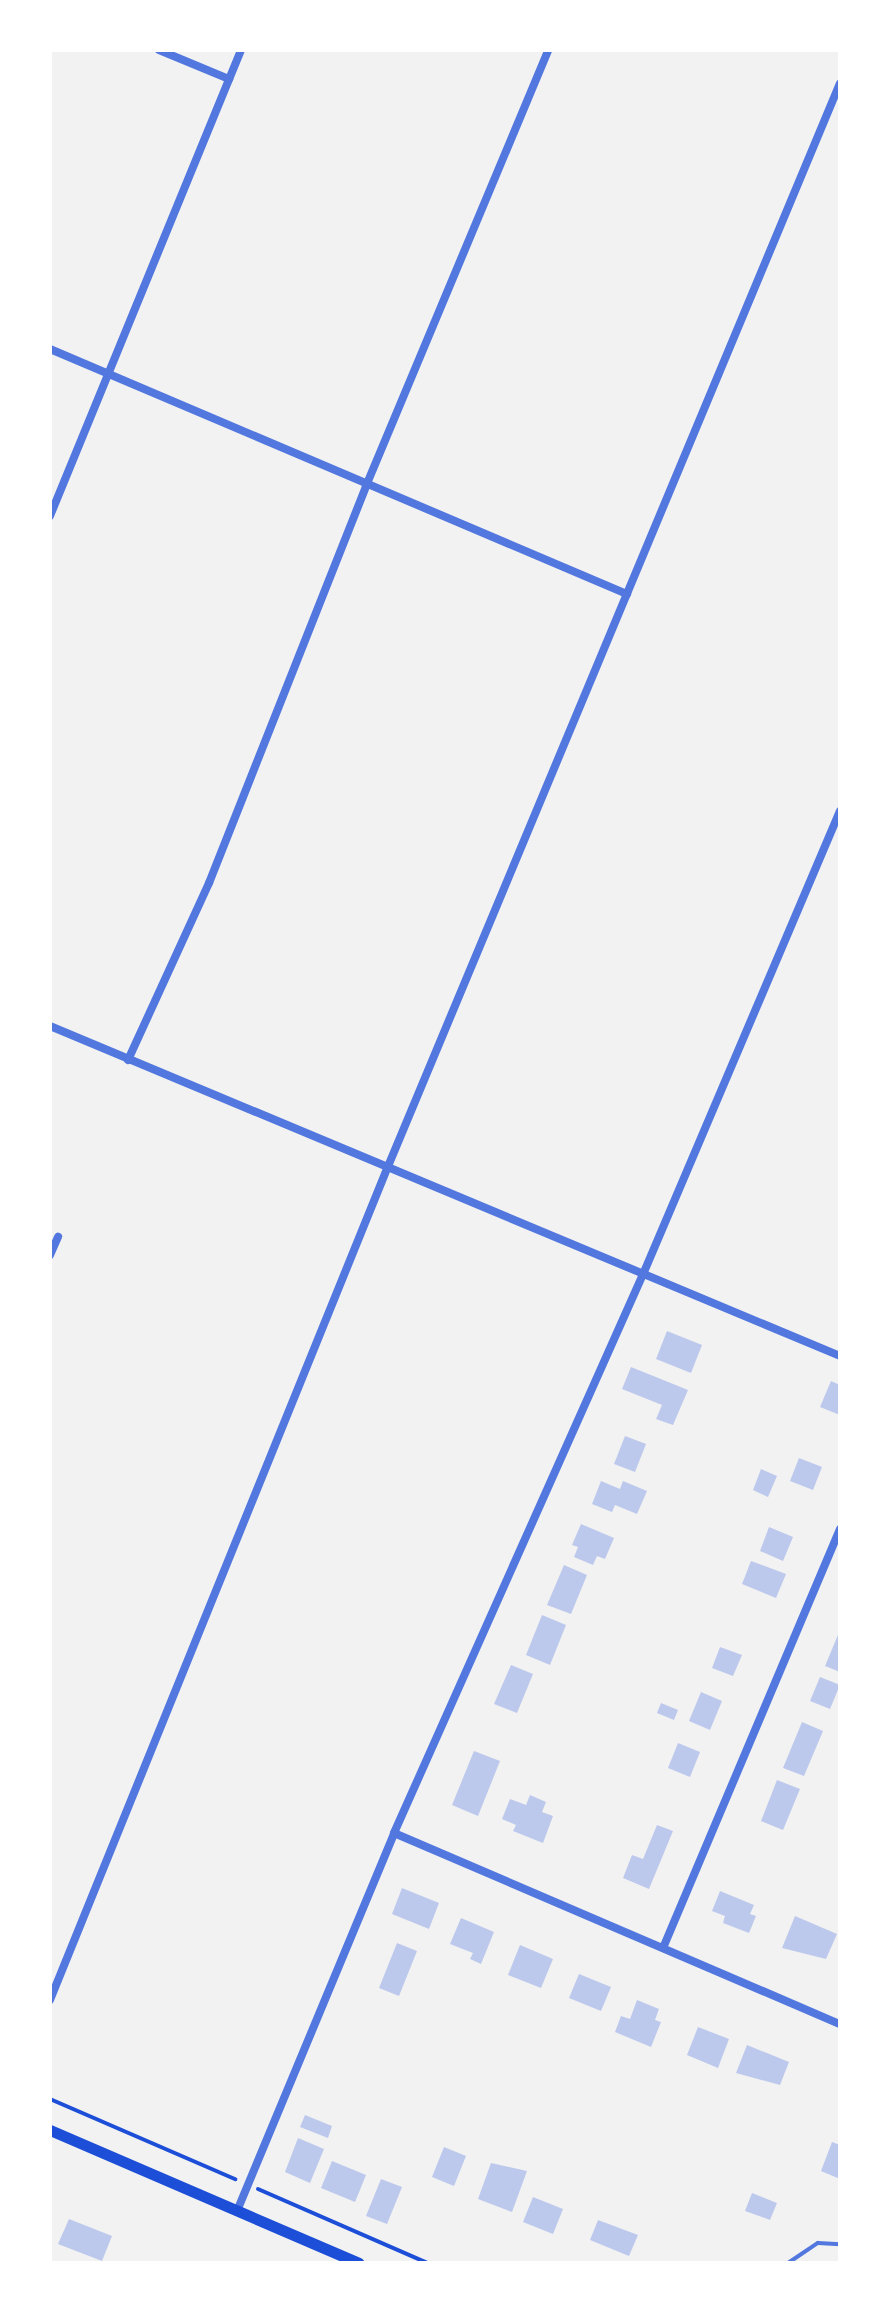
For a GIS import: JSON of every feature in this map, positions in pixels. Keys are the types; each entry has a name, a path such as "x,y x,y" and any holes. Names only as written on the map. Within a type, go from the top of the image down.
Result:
{"main road":[{"path":"50,2130 359,2263"}],"street":[{"path":"159,50 229,79"},
{"path":"50,516 241,50"},
{"path":"128,1060 208,883 366,486 548,50"},
{"path":"50,2000 389,1164 840,83"},
{"path":"50,349 627,594"},
{"path":"237,2211 394,1833 644,1272 840,811"},
{"path":"50,1026 389,1164 840,1356"},
{"path":"50,1255 58,1237"},
{"path":"663,1948 840,1528"},
{"path":"394,1833 840,2024"}],"lane":[{"path":"788,2263 818,2243 840,2244"}],"building":[{"path":"667,1331 702,1345 691,1373 656,1359"},
{"path":"631,1367 688,1390 673,1425 656,1419 662,1405 622,1389"},
{"path":"831,1381 840,1385 840,1415 820,1407"},
{"path":"625,1436 646,1444 635,1472 614,1464"},
{"path":"799,1458 822,1467 813,1490 790,1481"},
{"path":"761,1469 777,1476 768,1497 753,1490"},
{"path":"601,1481 620,1489 623,1481 647,1491 637,1514 615,1505 612,1512 592,1504"},
{"path":"581,1524 614,1538 605,1559 597,1556 593,1565 574,1557 578,1547 572,1545"},
{"path":"769,1527 793,1537 783,1561 760,1551"},
{"path":"751,1561 786,1574 776,1598 742,1584"},
{"path":"564,1565 587,1575 571,1614 547,1605"},
{"path":"542,1615 566,1625 550,1665 526,1655"},
{"path":"840,1630 840,1672 825,1666"},
{"path":"720,1647 742,1655 733,1676 712,1668"},
{"path":"511,1665 533,1674 517,1713 494,1704"},
{"path":"820,1677 840,1685 830,1709 810,1701"},
{"path":"701,1692 722,1701 710,1730 689,1721"},
{"path":"661,1703 678,1710 674,1720 657,1713"},
{"path":"802,1722 823,1731 804,1776 783,1768"},
{"path":"678,1743 700,1752 690,1777 668,1768"},
{"path":"474,1751 500,1761 478,1816 452,1805"},
{"path":"777,1780 800,1789 783,1830 761,1821"},
{"path":"530,1795 546,1802 542,1812 553,1816 543,1843 513,1831 516,1825 502,1819 510,1799 526,1805"},
{"path":"657,1825 673,1831 649,1889 623,1878 632,1855 643,1859"},
{"path":"402,1888 439,1903 429,1929 392,1914"},
{"path":"720,1891 754,1905 750,1914 756,1916 749,1933 723,1923 725,1916 712,1911"},
{"path":"795,1916 837,1934 826,1959 782,1948"},
{"path":"461,1918 494,1932 481,1964 470,1959 473,1953 450,1944"},
{"path":"397,1943 417,1951 399,1996 379,1988"},
{"path":"520,1945 553,1959 541,1988 508,1975"},
{"path":"579,1974 611,1987 601,2011 569,1998"},
{"path":"637,2000 659,2009 655,2020 661,2022 651,2047 615,2032 621,2016 630,2019"},
{"path":"698,2027 729,2039 718,2068 687,2055"},
{"path":"747,2045 789,2062 780,2085 736,2073"},
{"path":"305,2115 332,2126 328,2138 300,2127"},
{"path":"298,2138 324,2149 310,2183 285,2172"},
{"path":"832,2142 840,2145 840,2179 821,2171"},
{"path":"444,2147 466,2156 454,2186 432,2177"},
{"path":"332,2161 366,2175 355,2202 321,2188"},
{"path":"491,2163 527,2171 512,2212 478,2199"},
{"path":"381,2179 402,2187 387,2224 366,2216"},
{"path":"752,2193 777,2203 770,2220 745,2211"},
{"path":"533,2197 563,2209 553,2234 523,2222"},
{"path":"69,2219 112,2236 102,2261 58,2244"},
{"path":"598,2220 638,2235 629,2256 590,2240"}]}
